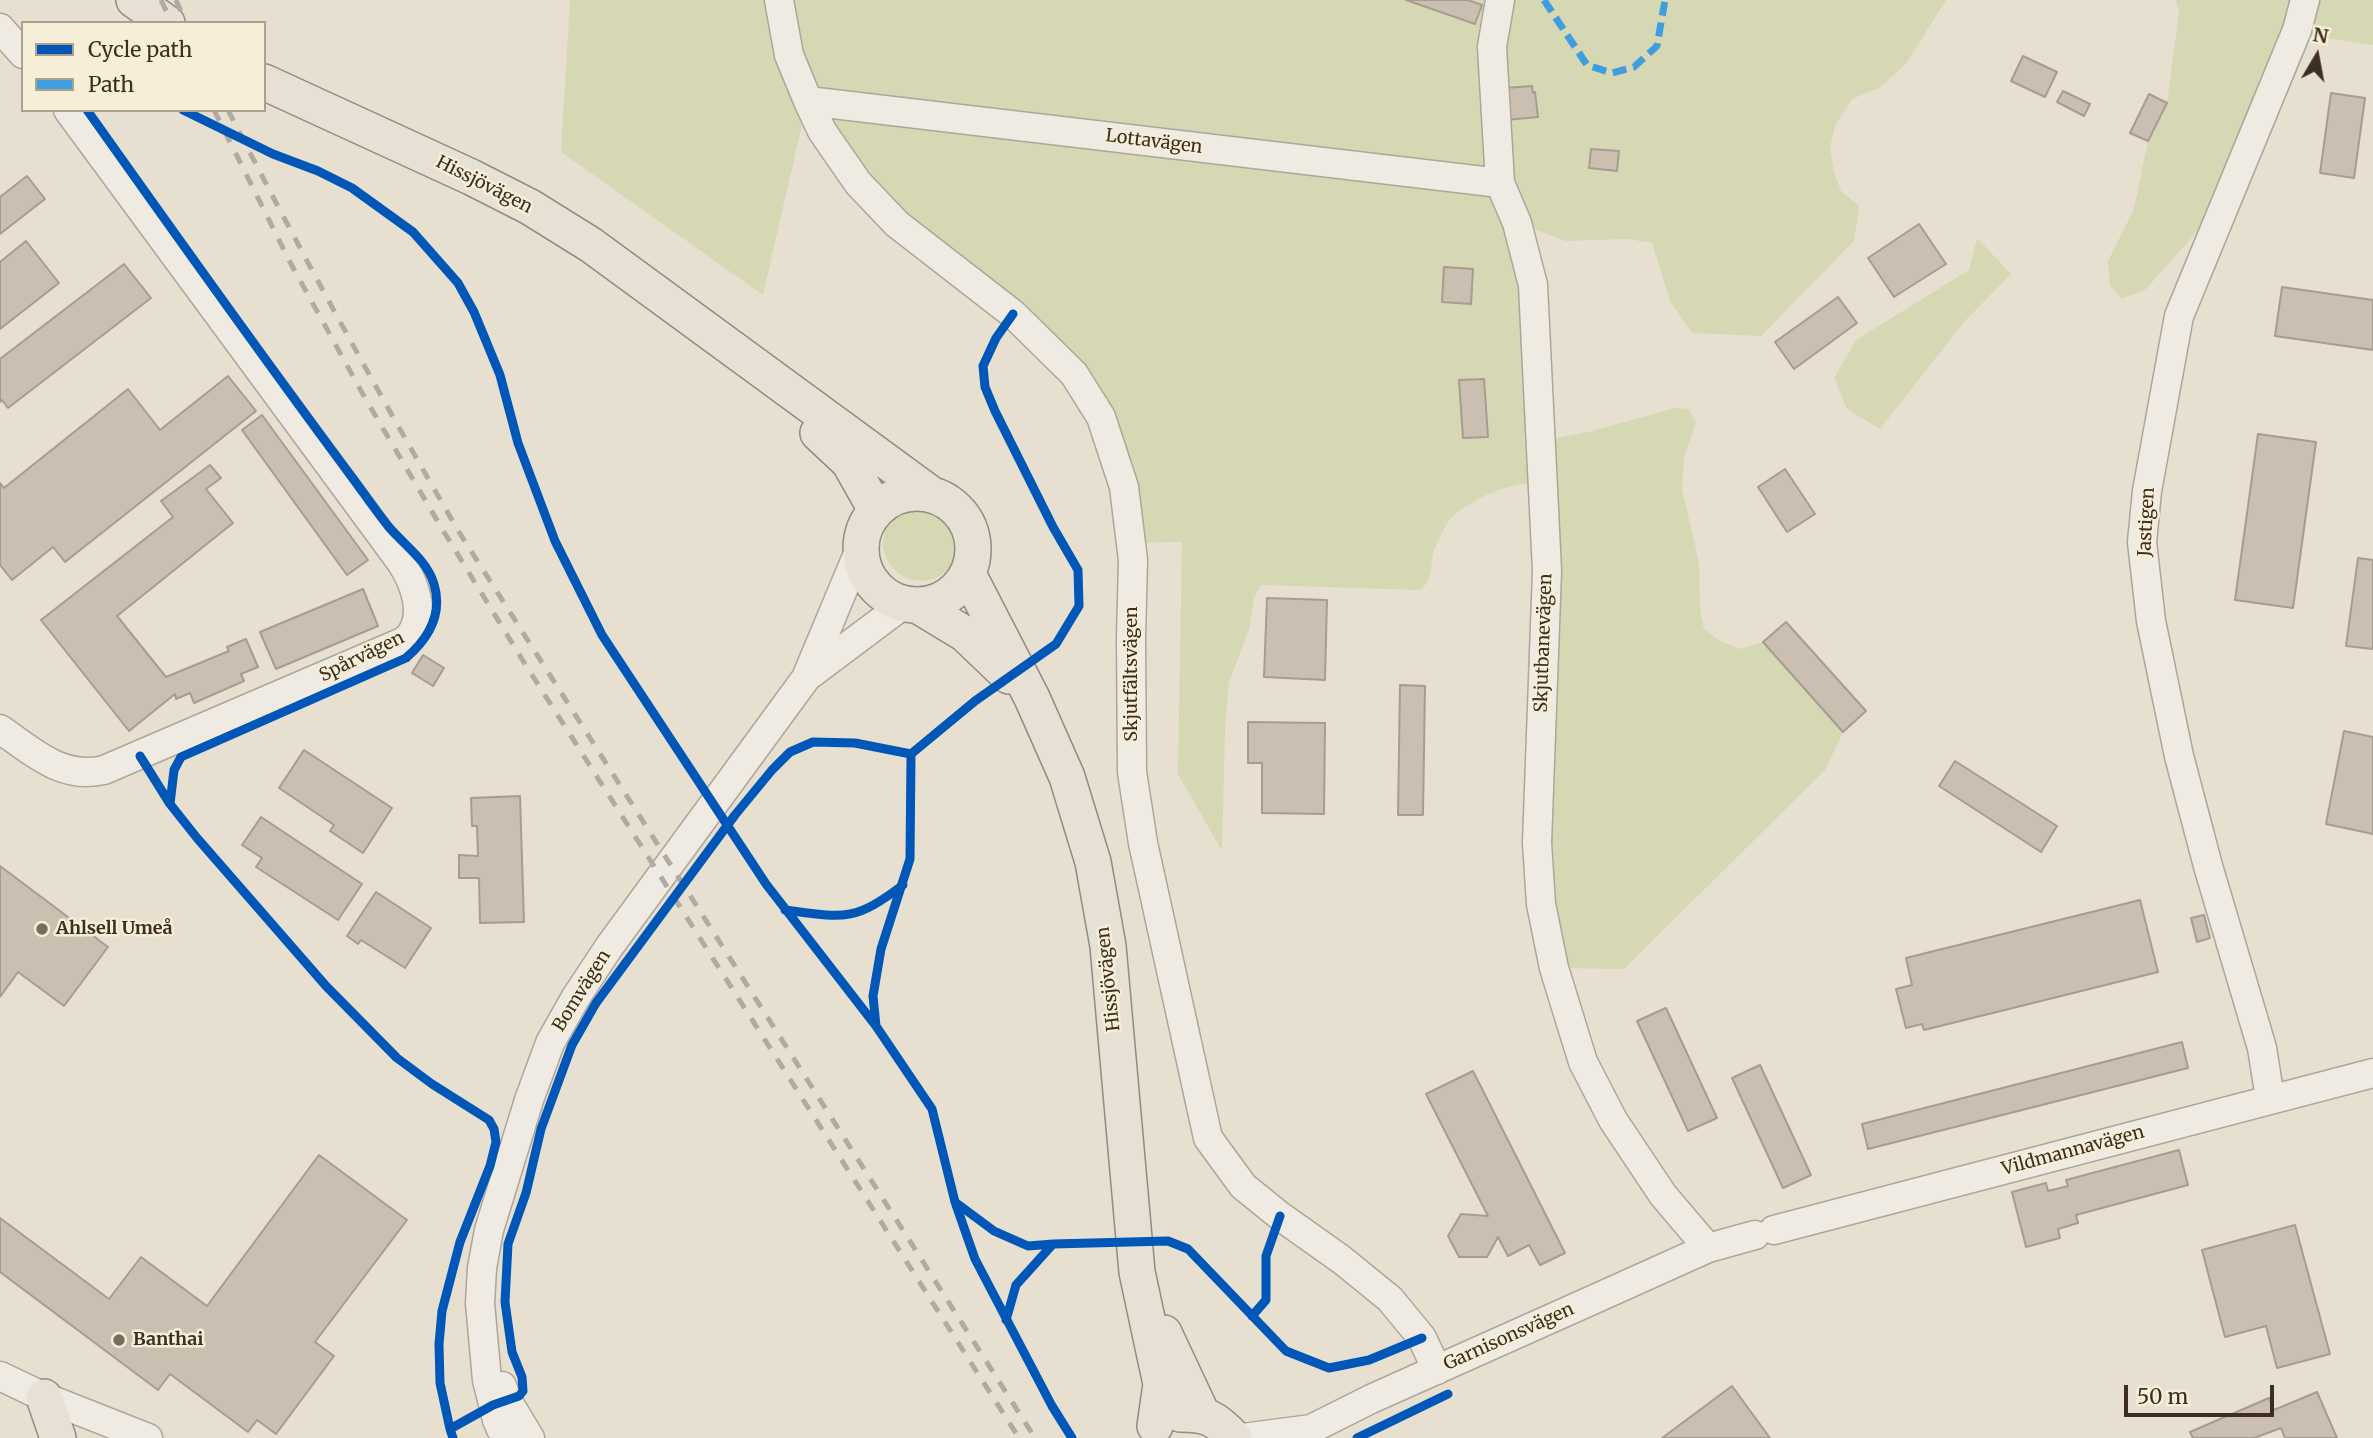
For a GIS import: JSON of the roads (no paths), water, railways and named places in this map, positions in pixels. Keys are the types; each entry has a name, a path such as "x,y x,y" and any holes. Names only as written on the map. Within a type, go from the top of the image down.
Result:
{"main road":[{"path":"134,0 164,21"},
{"name":"Hissjövägen","path":"266,83 530,207 591,245 689,315 930,494"},
{"name":"Hissjövägen","path":"689,315 849,462 876,510"},
{"path":"907,493 930,494 951,504 967,522 973,540 973,558 968,574 956,590 933,603 911,605 890,598 876,587 863,567 860,549 864,528 876,510 907,493"},
{"name":"Hissjövägen","path":"968,574 1032,698 1067,777 1093,862 1108,946 1137,1272 1161,1384 1152,1432"},
{"name":"Hissjövägen","path":"911,605 965,634 1032,698"},
{"name":"Hissjövägen","path":"1137,1272 1202,1414"},
{"path":"44,1398 58,1438"},
{"path":"1152,1432 1177,1414 1202,1414 1218,1421 1234,1438"}],"street":[{"name":"Skjutfältsvägen","path":"779,0 789,55 808,101 822,131 858,183 897,224 1013,314 1074,374 1101,418 1124,487 1133,560 1132,772 1139,820 1194,1085 1208,1138 1243,1186 1390,1299 1422,1338 1437,1370"},
{"name":"Skjutbanevägen","path":"1500,0 1492,47 1500,183 1517,223 1533,285 1546,571 1537,843 1541,904 1554,968 1583,1062 1614,1120 1663,1195 1708,1248"},
{"name":"Jastigen","path":"2270,1098 2262,1048 2208,866 2179,756 2151,621 2142,542 2147,491 2179,316 2297,30 2305,0"},
{"path":"0,28 21,52"},
{"name":"Lottavägen","path":"808,101 1500,183"},
{"name":"Spårvägen","path":"0,729 39,755 70,771 89,774 104,770 393,646 408,638 415,626 418,608 411,577 69,112"},
{"name":"Bomvägen","path":"530,1438 503,1426 487,1380 480,1303 482,1268 489,1230 529,1100 550,1043 609,947 806,678 860,549"},
{"name":"Bomvägen","path":"806,678 911,605"},
{"name":"Vildmannavägen","path":"1708,1248 2373,1073"},
{"name":"Garnisonsvägen","path":"1243,1438 1305,1434 1437,1370 1708,1248"},
{"path":"0,1376 44,1398 148,1438"},
{"path":"503,1426 520,1438"}],"railway":[{"path":"161,0 171,21"},
{"path":"176,0 185,21"},
{"path":"215,112 291,264 365,398 444,532 525,664 1019,1438"},
{"path":"229,112 340,323 459,532 1035,1438"}],"place":[{"name":"Ahlsell Umeå","path":"42,929"},
{"name":"Banthai","path":"119,1340"}]}
